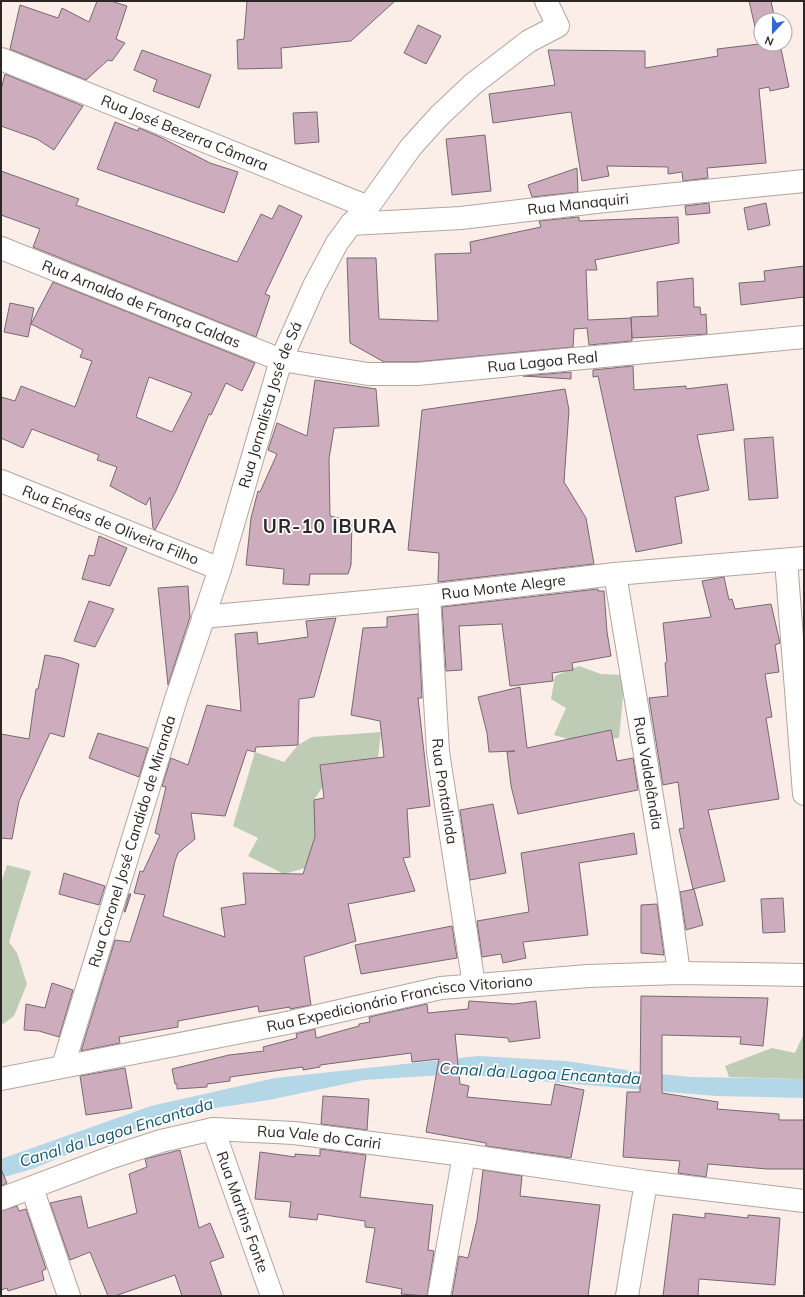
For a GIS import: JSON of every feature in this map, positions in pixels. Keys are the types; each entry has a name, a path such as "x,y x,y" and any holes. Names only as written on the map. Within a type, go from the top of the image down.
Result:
{"street":[{"path":"368,207 411,147 439,116 473,84 529,41 558,26 546,1"},
{"name":"Rua José Bezerra Câmara","path":"1,59 368,207"},
{"name":"Rua Manaquiri","path":"351,224 462,218 596,202 804,182"},
{"name":"Rua Jornalista José de Sá","path":"203,617 220,569 281,360 314,286 337,243 351,224 368,207"},
{"name":"Rua Arnaldo de França Caldas","path":"1,248 281,360"},
{"name":"Rua Lagoa Real","path":"281,360 368,374 417,374 804,337"},
{"name":"Rua Enéas de Oliveira Filho","path":"1,481 220,569"},
{"path":"795,559 804,794"},
{"name":"Rua Monte Alegre","path":"203,617 429,596 615,574 795,559"},
{"name":"Rua Valdelândia","path":"615,574 668,893 679,973"},
{"name":"Rua Pontalinda","path":"429,596 438,752 474,985"},
{"name":"Rua Coronel José Candido de Miranda","path":"63,1066 203,617"},
{"name":"Rua Expedicionário Francisco Vitoriano","path":"1,1080 63,1066 282,1024 441,988 588,976 679,973 804,975"},
{"name":"Rua Vale do Cariri","path":"1,1199 133,1150 161,1141 213,1129 294,1133 464,1155 646,1182 804,1201"},
{"name":"Rua Martins Fonte","path":"213,1129 272,1296"},
{"path":"439,1296 464,1155"},
{"path":"627,1296 646,1182"},
{"path":"32,1188 69,1296"}],"green space":[{"path":"579,666 601,674 625,675 619,738 575,741 554,735 566,708 551,699 555,676"},
{"path":"381,732 378,758 320,765 323,786 314,800 315,837 305,868 284,874 248,856 258,838 233,826 255,752 284,762 298,745 312,737"},
{"path":"7,865 31,871 9,942 17,953 27,984 14,1016 3,1024 1,1023 1,883"},
{"path":"804,1033 804,1079 729,1077 725,1066 772,1048 795,1053"}],"water":[{"name":"Canal da Lagoa Encantada","path":"478,1056 566,1061 633,1071 690,1077 804,1079 804,1098 715,1096 459,1074 364,1080 269,1100 194,1111 113,1136 32,1169 1,1178 1,1159 151,1106 275,1078"}],"building":[{"path":"97,1 111,1 127,6 116,39 125,43 112,61 108,60 86,80 10,49 20,5 58,18 62,8 89,22"},
{"path":"247,1 395,1 351,41 281,48 282,68 238,69 237,40 244,39"},
{"path":"749,1 771,1 773,12 753,12 753,18"},
{"path":"418,25 441,36 426,64 404,53"},
{"path":"753,45 753,52 782,52 789,87 770,91 769,87 759,89 766,163 707,168 708,178 683,181 682,172 668,174 668,167 607,166 609,176 582,181 571,112 493,123 489,94 555,85 548,50 645,51 645,68 718,56 717,49"},
{"path":"142,50 211,75 199,108 153,91 157,80 134,70"},
{"path":"5,74 83,106 54,150 37,139 1,126 1,90"},
{"path":"317,112 319,142 295,144 293,113"},
{"path":"115,122 138,131 139,128 160,137 210,163 238,172 224,213 97,169"},
{"path":"485,135 491,191 452,195 446,139"},
{"path":"577,168 578,192 532,197 528,185"},
{"path":"1,171 79,199 76,205 237,262 261,214 272,219 279,205 302,216 265,294 270,296 256,337 33,247 40,229 1,215"},
{"path":"709,203 710,213 686,215 685,206"},
{"path":"766,203 770,225 748,230 744,208"},
{"path":"579,217 579,221 678,217 679,243 595,260 597,270 586,270 588,320 631,318 632,341 589,345 587,328 574,329 573,347 416,362 384,362 350,343 347,258 376,258 379,319 438,321 435,254 471,253 470,242 541,227 539,221"},
{"path":"804,266 804,297 741,305 739,283 765,281 764,271"},
{"path":"693,278 694,307 700,307 701,315 706,314 707,334 632,338 631,317 658,316 657,282"},
{"path":"53,282 255,363 242,391 226,383 211,415 209,414 176,491 155,530 153,528 150,497 146,505 110,486 117,467 97,460 99,455 32,429 23,448 1,438 1,397 15,401 21,386 75,407 92,361 80,357 83,350 31,324","holes":["149,377 192,393 172,432 136,417"]},
{"path":"10,303 34,308 28,337 4,332"},
{"path":"633,366 634,390 686,386 686,389 727,384 734,430 697,435 709,490 675,497 682,543 636,552 598,376 593,377 593,370"},
{"path":"571,372 571,379 523,376"},
{"path":"315,380 376,389 379,426 334,428 329,459 330,516 352,521 351,565 348,574 310,574 309,585 283,584 284,569 246,565 251,518 258,491 260,492 277,454 268,450 277,423 307,436"},
{"path":"565,389 569,410 564,482 586,518 594,564 438,582 439,553 408,550 422,410"},
{"path":"773,437 778,498 749,500 744,439"},
{"path":"99,536 127,548 110,586 82,579 89,555 94,556"},
{"path":"724,577 729,600 732,599 735,609 771,604 780,643 775,645 779,672 765,674 772,717 766,718 779,799 708,810 725,881 693,889 679,829 684,828 678,782 663,785 649,698 668,696 665,663 667,662 663,623 711,617 702,581"},
{"path":"188,586 190,617 168,685 158,588"},
{"path":"598,589 598,591 604,591 607,632 611,656 572,663 573,670 552,673 553,681 510,686 502,624 459,626 462,670 446,671 442,607"},
{"path":"89,601 114,609 95,647 74,641"},
{"path":"418,614 422,698 418,698 430,806 407,809 410,857 403,858 415,891 348,904 356,941 304,957 311,1005 259,1012 258,1006 178,1021 178,1027 119,1037 120,1043 81,1051 115,940 130,942 145,895 134,893 140,871 143,872 160,835 155,833 166,787 162,786 171,758 188,765 207,705 241,711 235,634 257,632 258,644 308,637 306,621 336,618 314,697 299,699 298,745 256,747 255,752 247,750 225,816 191,813 195,839 178,853 163,916 225,937 221,908 246,904 243,873 303,874 315,837 314,800 324,798 320,765 384,757 380,721 351,715 363,628 387,627 387,617"},
{"path":"45,655 62,658 79,664 64,737 50,733 19,801 12,839 1,838 1,734 29,739 36,689 38,689"},
{"path":"520,687 527,748 611,730 617,761 633,758 638,790 518,814 511,786 507,752 515,751 489,752 487,733 478,697"},
{"path":"98,733 148,748 139,777 89,758"},
{"path":"493,804 506,873 470,880 460,810"},
{"path":"634,833 637,854 579,863 588,935 523,942 526,958 503,963 501,954 482,957 477,921 529,912 521,853"},
{"path":"64,873 105,886 99,905 59,894"},
{"path":"694,889 703,925 686,930 680,892"},
{"path":"129,894 131,894 124,912"},
{"path":"783,898 785,932 763,933 761,899"},
{"path":"657,904 664,955 641,953 641,905"},
{"path":"452,926 457,958 361,974 355,945"},
{"path":"52,983 73,990 59,1037 39,1031 24,1030 26,1004 45,1008"},
{"path":"641,996 768,998 763,1046 740,1044 741,1037 662,1035 662,1093 718,1102 717,1109 779,1114 779,1120 804,1120 804,1169 767,1169 708,1164 706,1177 678,1173 680,1161 623,1157 627,1092 640,1092"},
{"path":"469,1001 514,1004 536,1001 540,1038 509,1042 508,1038 455,1034 460,1084 469,1086 467,1097 551,1105 555,1084 584,1090 571,1158 486,1146 486,1143 426,1132 439,1059 412,1062 411,1053 320,1065 320,1067 303,1070 303,1067 230,1077 230,1081 207,1084 207,1087 177,1089 177,1084 175,1084 172,1069 229,1055 264,1051 263,1047 297,1038 296,1034 315,1029 316,1038 359,1026 359,1024 370,1022 369,1017 427,1004 428,1013 468,1009"},
{"path":"125,1068 132,1108 86,1115 80,1076"},
{"path":"323,1096 369,1099 367,1130 321,1124"},
{"path":"320,1149 366,1155 360,1197 433,1205 428,1250 434,1251 427,1296 401,1294 402,1289 366,1282 375,1228 365,1227 365,1221 318,1214 317,1220 289,1217 291,1202 255,1199 260,1152 295,1157 295,1154 320,1156"},
{"path":"180,1150 199,1228 210,1223 224,1257 210,1262 222,1296 182,1296 175,1275 115,1296 108,1296 90,1252 70,1260 50,1203 81,1196 88,1228 137,1213 129,1174 147,1167 145,1159"},
{"path":"1,1169 7,1183 1,1186"},
{"path":"483,1170 522,1176 520,1196 600,1205 588,1296 452,1296 459,1256 468,1258 477,1220"},
{"path":"17,1206 19,1211 26,1209 46,1269 42,1271 44,1280 8,1291 7,1288 1,1290 1,1211"},
{"path":"705,1213 748,1218 748,1215 780,1218 775,1285 699,1279 698,1296 663,1296 673,1214 705,1218"}],"district":[{"name":"UR-10 IBURA","path":"330,526"}]}
